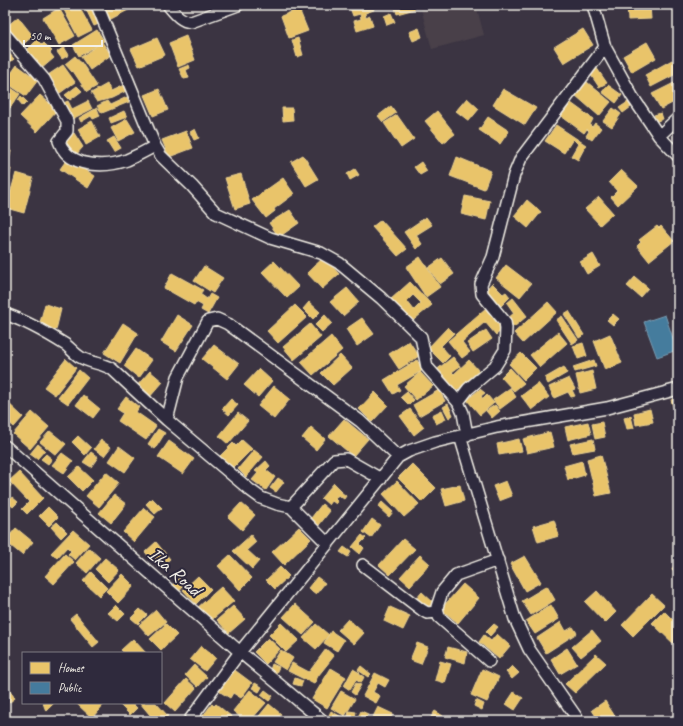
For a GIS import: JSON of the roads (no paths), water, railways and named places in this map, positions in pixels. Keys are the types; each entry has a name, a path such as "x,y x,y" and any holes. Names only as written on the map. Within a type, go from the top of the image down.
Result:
{"street":[{"path":"97,5 155,146 161,156 192,186 216,213 270,238 321,253 339,263 381,298 421,337 427,367 458,402 463,413 464,435 515,619 529,649 579,721"},
{"path":"168,5 178,17 184,21 191,22 238,5"},
{"path":"593,5 605,47 632,96 659,136 678,156"},
{"path":"5,34 41,74 68,121 67,131 59,141 63,150 68,155 82,162 95,165 107,165 126,160 155,146"},
{"path":"458,402 468,389 495,366 505,350 505,322 482,294 481,284 493,257 514,175 521,158 605,47"},
{"path":"659,136 678,118"},
{"path":"5,314 40,330 67,346 80,357 112,369 167,420 250,490 261,498 291,507 328,544"},
{"path":"167,420 178,377 208,321 217,319 228,324 360,421 398,457"},
{"path":"189,721 240,652 398,457 409,451 435,442 498,427 607,408 678,389"},
{"name":"Ika Road","path":"5,446 240,652 323,721"},
{"path":"291,507 334,460 346,459 381,479"},
{"path":"489,661 439,617 437,607 442,592 456,575 498,560"},
{"path":"364,565 422,610 427,613 437,612"}]}
